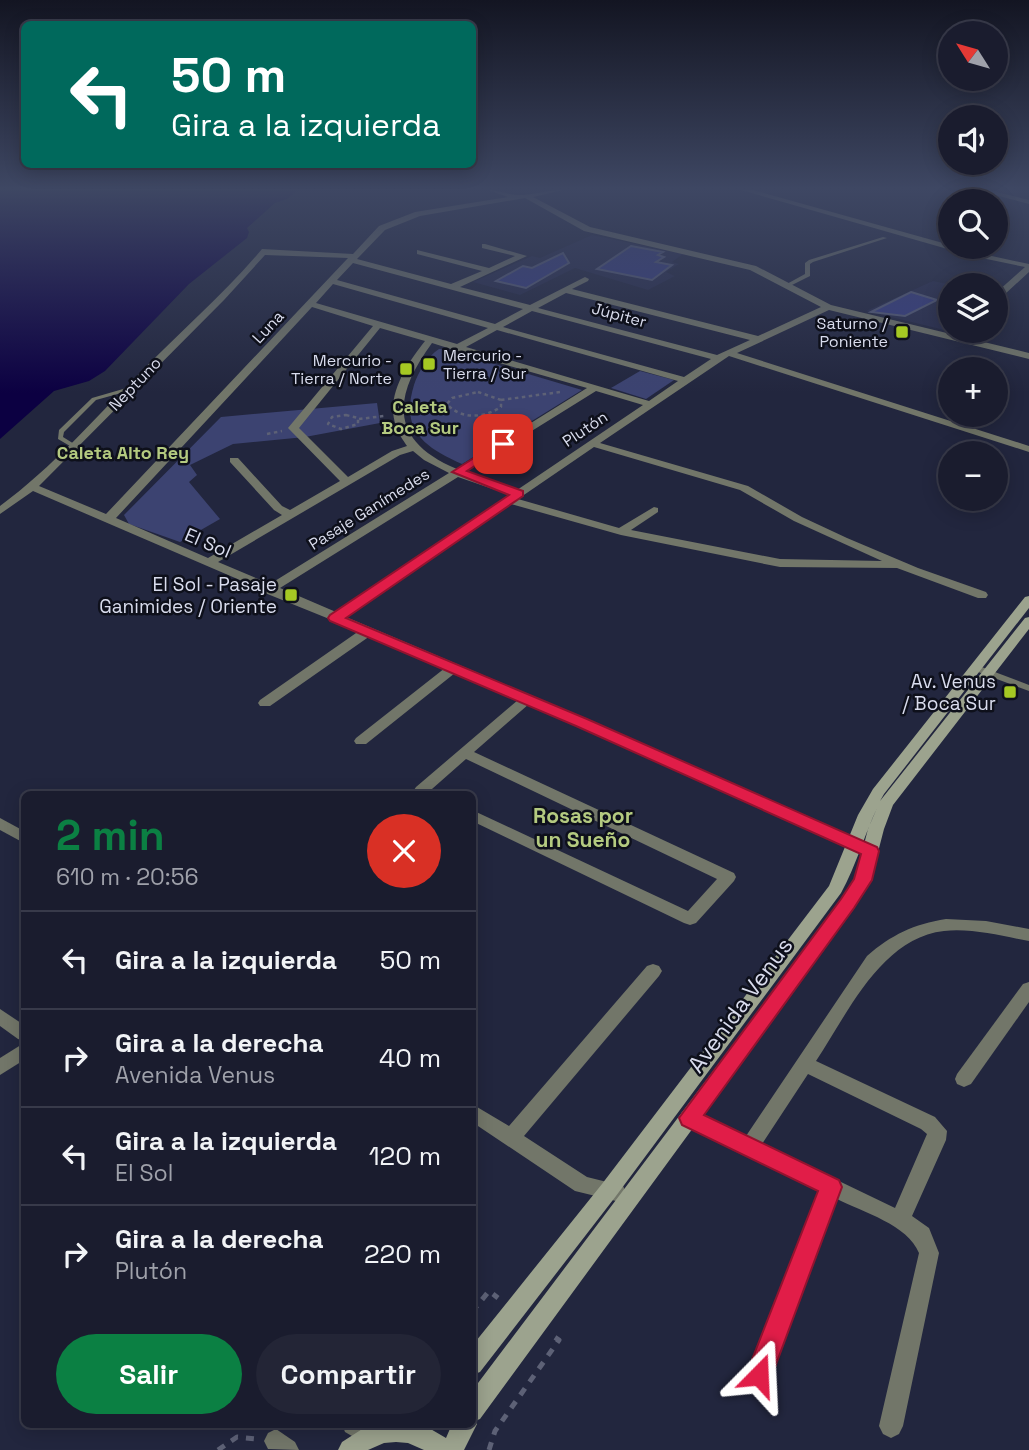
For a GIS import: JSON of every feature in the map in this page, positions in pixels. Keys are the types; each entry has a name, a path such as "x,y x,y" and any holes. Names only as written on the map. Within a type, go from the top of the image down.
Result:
{"street":[{"name":"Neptuno","path":"0,511 33,487 77,448 130,389 258,258"},
{"name":"Júpiter","path":"347,258 718,358"},
{"name":"Luna","path":"110,520 112,514 352,258"},
{"path":"441,258 487,270"},
{"path":"452,287 519,258"},
{"path":"715,258 761,271 828,307 1029,356"},
{"path":"990,258 1029,267"},
{"path":"1008,286 1029,267"},
{"path":"457,348 585,279"},
{"path":"330,281 685,380"},
{"path":"565,290 758,339"},
{"path":"309,304 650,404"},
{"name":"Plutón","path":"335,618 718,358 828,307"},
{"path":"347,482 293,428 378,324"},
{"path":"430,340 406,376 398,405 398,422 412,447 437,463 514,497 621,532 791,565 899,565"},
{"path":"729,353 1029,449"},
{"name":"Pasaje Ganímedes","path":"269,590 594,388"},
{"path":"593,444 744,488 798,519 899,565 982,595"},
{"path":"207,564 412,447"},
{"path":"233,460 278,508 290,515"},
{"name":"El Sol","path":"33,487 207,564 527,699 862,848"},
{"path":"621,532 654,510"},
{"name":"Avenida Venus","path":"476,1359 609,1190 835,889 886,804 1029,600"},
{"name":"Avenida Venus","path":"982,670 1029,621"},
{"path":"265,703 368,632"},
{"path":"361,741 453,668"},
{"path":"424,791 421,790 527,699"},
{"path":"464,753 728,877 690,919 476,817"},
{"path":"0,823 21,836"},
{"name":"Avenida Venus","path":"476,1406 848,904 863,880 862,848"},
{"path":"750,1147 873,961 896,940 923,928 956,923 1029,935"},
{"path":"511,1138 653,971"},
{"path":"964,1079 1029,989"},
{"path":"0,1016 21,1032"},
{"path":"0,1068 21,1052"},
{"path":"805,1064 928,1123 937,1131 936,1140 900,1220"},
{"path":"476,1115 582,1185 609,1190 630,1199"},
{"path":"690,1118 900,1220 922,1235 929,1253 891,1426"},
{"path":"759,1375 831,1187"},
{"path":"350,1450 362,1430 419,1428 442,1450"},
{"path":"452,1450 463,1428"}],"lane":[{"path":"788,285 807,275 807,263 822,258"},
{"path":"77,448 60,438 61,431 94,399 130,389"},
{"path":"982,670 1029,688"}],"path":[{"path":"501,400 498,410 479,416 457,413 447,404 457,395 471,392 492,395 501,400 594,388"},
{"path":"342,415 355,416 359,421 355,426 341,429 330,426 327,421 342,415"},
{"path":"218,1450 237,1437 281,1446"}],"shaded area":[{"path":"0,258 222,258 189,284 105,371 89,381 54,391 0,439"},
{"path":"528,258 678,258 672,262 679,264 666,272 675,276 648,290 575,268 520,295 473,282"},
{"path":"933,281 938,282 938,328 866,311"},
{"path":"439,349 582,390 462,464 426,443 413,425 410,414 410,401 416,380 427,360"},
{"path":"640,371 674,380 646,399 611,388"},
{"path":"377,403 380,423 305,437 233,444 190,465 197,475 189,482 220,519 180,542 129,524 124,515 221,417"}],"building":[{"path":"553,258 566,258 569,263 526,288 496,281 523,266 532,268"},
{"path":"614,258 663,258 656,262 672,265 652,280 597,269"},
{"path":"911,292 937,300 905,316 871,312"}],"place":[{"name":"Saturno / Poniente","path":"902,332"},
{"name":"Mercurio - Tierra / Sur","path":"429,364"},
{"name":"Mercurio - Tierra / Norte","path":"406,369"},
{"name":"El Sol - Pasaje Ganimides / Oriente","path":"291,595"},
{"name":"Av. Venus / Boca Sur","path":"1010,692"}],"district":[{"name":"Caleta Boca Sur","path":"420,416"},
{"name":"Caleta Alto Rey","path":"123,452"},
{"name":"Rosas por un Sueño","path":"583,827"}],"route":[{"path":"503,444 458,472 519,494 335,618 582,722 870,851 863,880 848,904 690,1118 831,1187 759,1375"}]}
